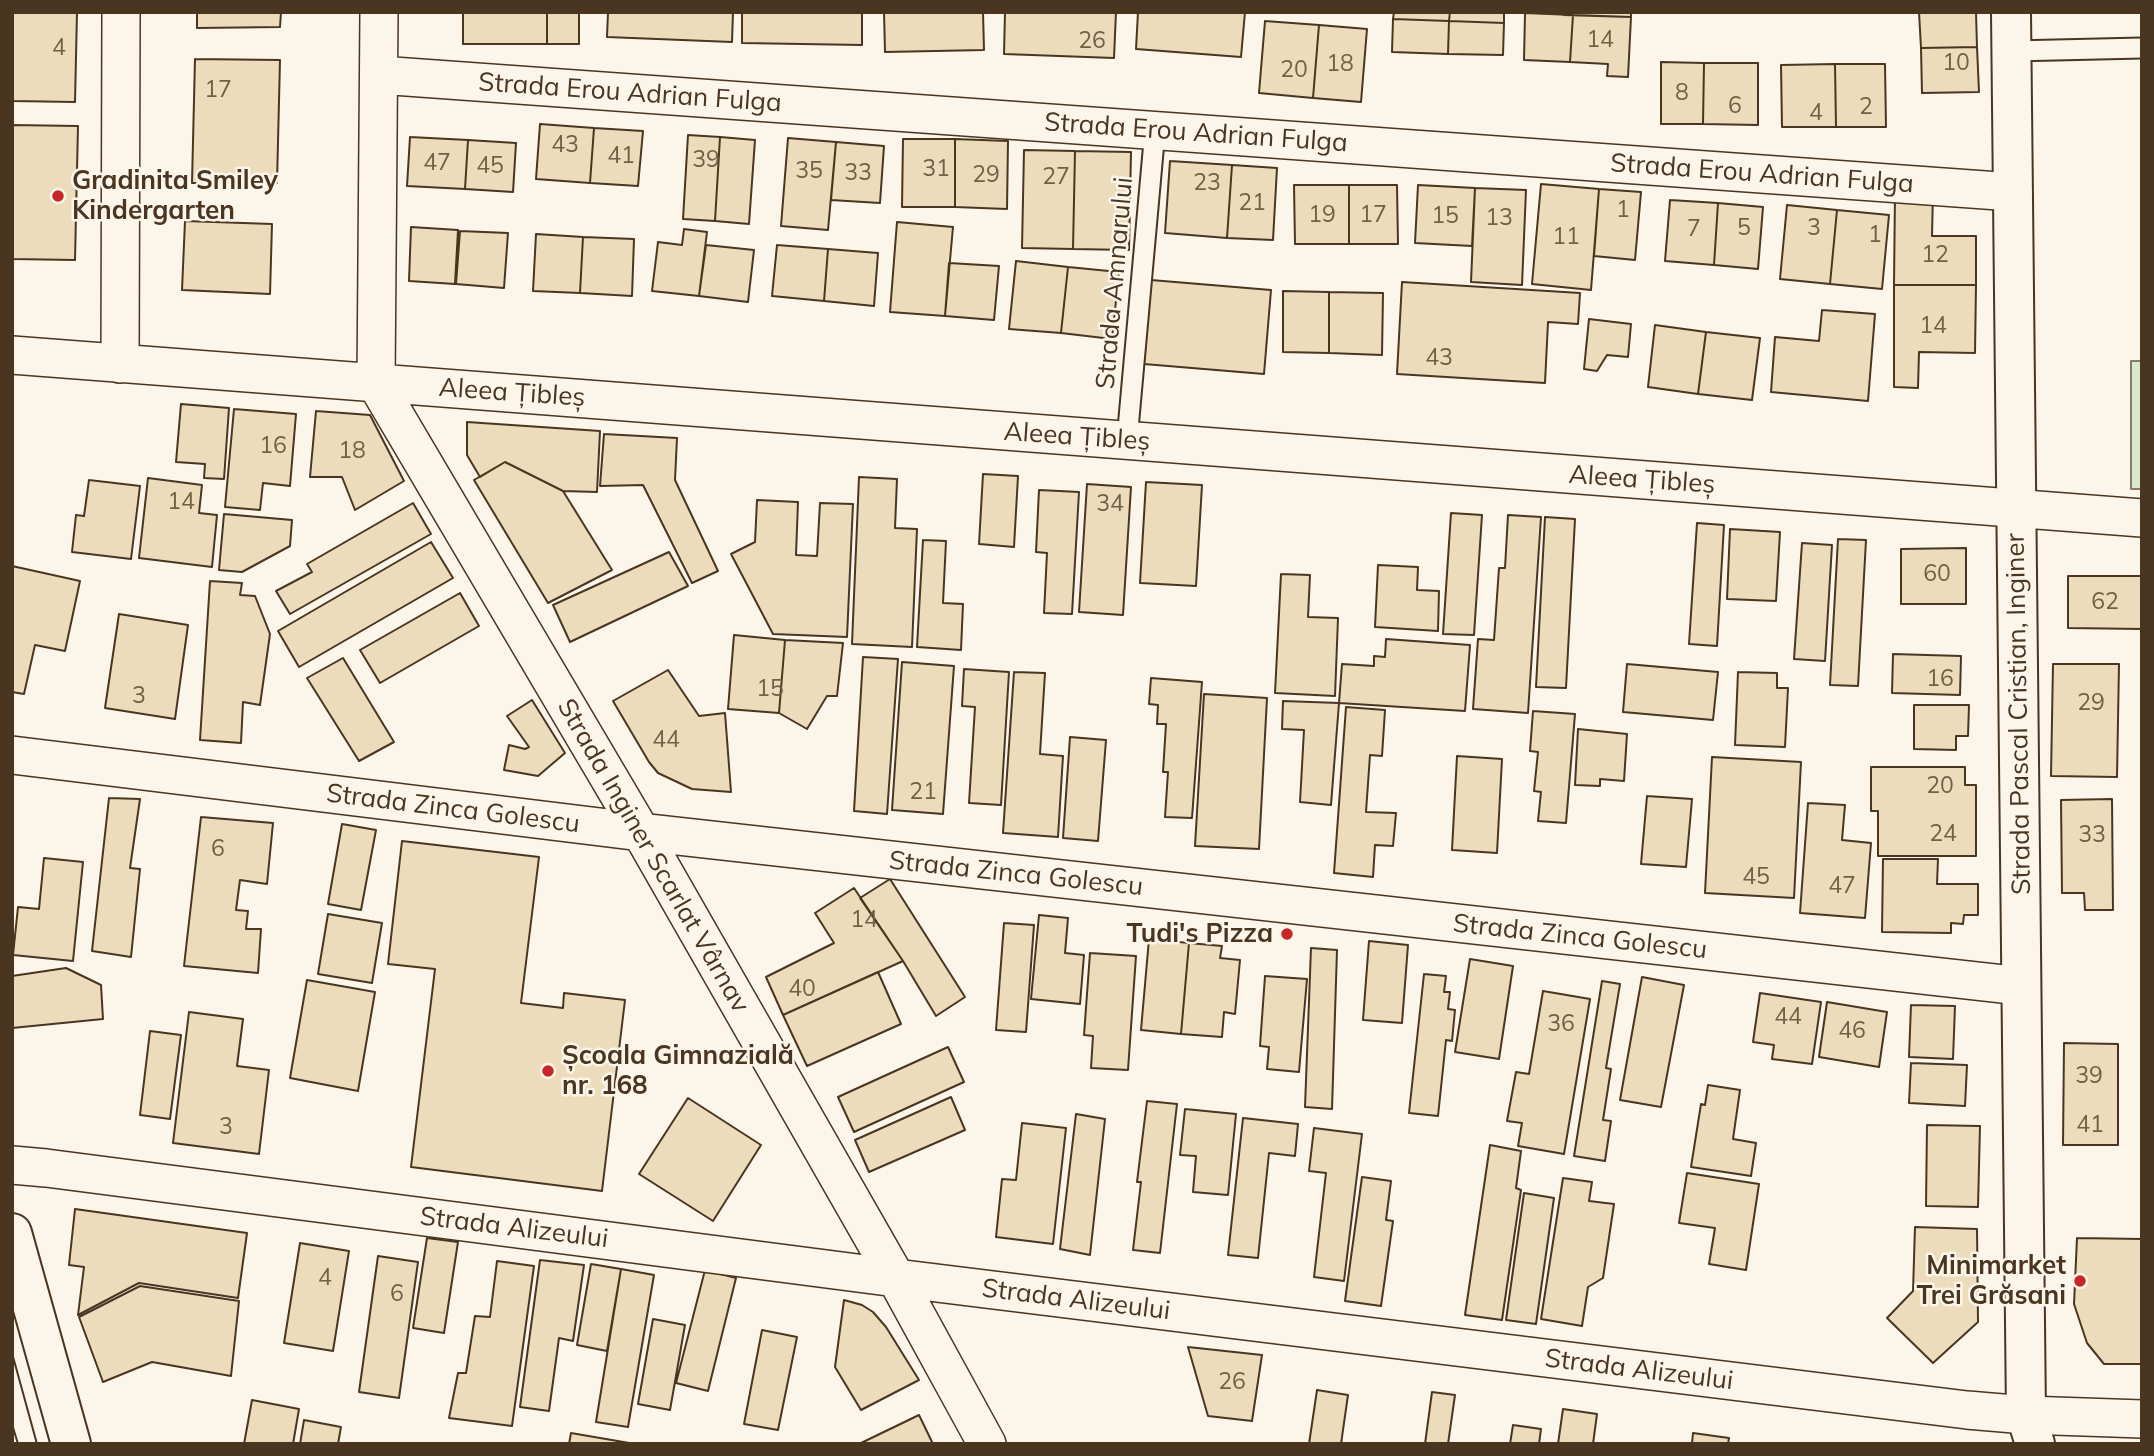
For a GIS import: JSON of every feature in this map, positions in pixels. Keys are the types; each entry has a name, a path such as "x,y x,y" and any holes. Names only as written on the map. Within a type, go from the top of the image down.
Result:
{"street":[{"path":"120,364 121,12"},
{"path":"376,383 379,12"},
{"name":"Strada Pascal Cristian, Inginer","path":"2011,12 2021,986 2030,1429"},
{"name":"Strada Erou Adrian Fulga","path":"379,75 2013,192"},
{"name":"Aleea Țibleș","path":"12,355 2142,518"},
{"name":"Strada Inginer Scarlat Vârnav","path":"376,383 641,832 896,1278 987,1444"},
{"name":"Strada Zinca Golescu","path":"12,755 641,832 2021,986"},
{"name":"Strada Alizeului","path":"12,1166 60,1169 896,1278 1967,1410 2030,1429 2142,1419"},
{"path":"12,1233 71,1444"}],"lane":[{"path":"2012,51 2142,48"},
{"name":"Strada Amnarului","path":"1127,440 1155,130"}],"green space":[{"path":"2131,361 2142,361 2142,489 2131,489"}],"building":[{"path":"12,12 77,12 75,102 12,101"},
{"path":"197,12 281,12 280,27 197,28"},
{"path":"463,12 547,12 547,44 463,44"},
{"path":"547,12 579,12 579,44 547,44"},
{"path":"608,12 733,12 732,42 607,37"},
{"path":"742,12 862,12 862,45 742,43"},
{"path":"884,12 983,12 984,50 885,52"},
{"path":"1005,12 1116,12 1114,58 1004,54"},
{"path":"1138,12 1245,12 1241,57 1136,49"},
{"path":"1394,12 1450,12 1449,21 1393,19"},
{"path":"1450,12 1504,12 1504,23 1449,21"},
{"path":"1563,12 1631,12 1631,17 1563,15"},
{"path":"1919,12 1976,12 1977,47 1921,48"},
{"path":"1525,13 1573,15 1570,62 1524,60"},
{"path":"1573,15 1631,17 1628,77 1607,76 1608,64 1570,62"},
{"path":"1393,19 1449,21 1448,54 1392,52"},
{"path":"1265,21 1319,25 1313,98 1259,93"},
{"path":"1449,21 1504,23 1503,55 1448,54"},
{"path":"1319,25 1367,29 1361,102 1313,98"},
{"path":"1977,47 1979,92 1922,93 1921,48"},
{"path":"195,59 280,60 277,183 192,183"},
{"path":"1661,62 1704,63 1703,124 1661,124"},
{"path":"1704,63 1758,63 1758,125 1703,124"},
{"path":"1835,64 1885,64 1886,127 1836,127"},
{"path":"1835,64 1836,127 1782,127 1781,65"},
{"path":"540,124 594,128 590,183 536,179"},
{"path":"12,125 78,126 75,260 12,259"},
{"path":"594,128 643,131 638,186 590,183"},
{"path":"688,135 720,137 715,221 683,219"},
{"path":"410,137 468,140 465,189 407,186"},
{"path":"720,137 755,140 749,224 715,221"},
{"path":"788,138 836,142 828,230 781,226"},
{"path":"903,139 955,139 955,207 902,207"},
{"path":"955,139 1008,141 1007,209 955,207"},
{"path":"468,140 516,143 513,192 465,189"},
{"path":"836,142 884,146 880,203 831,200"},
{"path":"1024,150 1075,151 1073,249 1022,248"},
{"path":"1075,151 1131,152 1129,250 1073,249"},
{"path":"1170,161 1232,165 1227,238 1165,233"},
{"path":"1232,165 1277,168 1273,240 1227,238"},
{"path":"1541,184 1599,189 1591,290 1532,284"},
{"path":"1294,185 1349,185 1349,244 1295,244"},
{"path":"1349,185 1397,185 1398,244 1349,244"},
{"path":"1418,185 1475,188 1472,246 1415,243"},
{"path":"1475,188 1526,190 1522,285 1471,282"},
{"path":"1599,189 1641,192 1635,260 1594,256"},
{"path":"1895,192 1933,192 1932,236 1976,236 1976,285 1894,285"},
{"path":"1670,200 1718,203 1714,265 1665,261"},
{"path":"1718,203 1763,207 1758,269 1714,265"},
{"path":"1787,205 1837,210 1830,284 1780,279"},
{"path":"1837,210 1889,215 1882,289 1830,284"},
{"path":"185,221 272,224 270,294 182,290"},
{"path":"897,222 953,227 945,316 890,312"},
{"path":"411,227 458,230 455,284 409,281"},
{"path":"684,229 707,232 699,296 652,291 658,242 682,245"},
{"path":"460,231 508,233 504,288 456,284"},
{"path":"536,234 583,237 580,293 533,291"},
{"path":"583,237 634,239 632,296 580,293"},
{"path":"706,245 754,250 748,302 699,296"},
{"path":"777,245 828,249 824,301 772,296"},
{"path":"828,249 878,253 874,306 824,301"},
{"path":"1016,261 1068,267 1061,333 1009,329"},
{"path":"949,263 999,266 994,320 945,316"},
{"path":"1068,267 1119,272 1112,339 1061,333"},
{"path":"1151,280 1271,290 1264,374 1144,364"},
{"path":"1402,282 1580,293 1578,324 1548,322 1545,383 1397,374"},
{"path":"1894,285 1976,285 1975,353 1919,352 1918,388 1894,387"},
{"path":"1283,291 1329,292 1329,353 1283,352"},
{"path":"1329,292 1383,293 1382,355 1329,353"},
{"path":"1822,310 1875,314 1868,401 1771,392 1775,337 1819,341"},
{"path":"1589,319 1631,324 1628,357 1607,355 1597,371 1584,369"},
{"path":"1655,325 1706,332 1698,394 1648,387"},
{"path":"1706,332 1760,338 1752,400 1698,394"},
{"path":"181,404 229,408 224,479 204,478 205,464 176,462"},
{"path":"234,409 296,414 290,486 263,483 260,510 225,507"},
{"path":"316,411 370,415 404,481 355,510 342,477 310,477"},
{"path":"467,422 600,431 597,492 563,491 505,462 480,477 467,455"},
{"path":"604,434 677,438 675,480 718,571 692,583 643,485 600,486"},
{"path":"505,462 563,491 612,570 548,603 474,480"},
{"path":"983,474 1018,476 1014,547 979,544"},
{"path":"859,477 897,479 895,528 917,529 912,647 852,644"},
{"path":"148,478 202,485 199,513 217,515 212,567 139,558"},
{"path":"89,480 140,486 131,559 72,552 76,515 84,516"},
{"path":"1146,482 1202,485 1196,586 1140,583"},
{"path":"1087,484 1131,487 1123,615 1079,612"},
{"path":"1039,490 1079,492 1072,614 1044,613 1047,553 1036,552"},
{"path":"757,500 798,502 796,555 817,556 820,503 853,504 847,637 773,634 731,554 755,542"},
{"path":"413,503 431,534 290,614 276,591 312,572 307,564"},
{"path":"1451,513 1482,515 1474,635 1443,634"},
{"path":"224,514 292,520 290,546 242,572 219,570"},
{"path":"1508,515 1541,517 1528,713 1473,709 1478,639 1494,640 1499,568 1505,568"},
{"path":"1545,517 1575,519 1566,688 1536,687"},
{"path":"1697,523 1724,525 1717,646 1689,644"},
{"path":"1730,529 1780,532 1776,601 1727,599"},
{"path":"1838,539 1866,540 1858,686 1830,685"},
{"path":"923,540 946,541 943,603 963,604 961,650 917,647"},
{"path":"431,542 453,578 299,667 278,631"},
{"path":"1802,543 1832,545 1825,661 1794,659"},
{"path":"1966,548 1966,604 1901,604 1901,549"},
{"path":"669,552 688,586 570,642 553,605"},
{"path":"1378,565 1418,567 1417,590 1439,591 1438,631 1375,627"},
{"path":"12,566 80,581 65,651 35,645 24,694 12,692"},
{"path":"1281,574 1310,575 1308,617 1338,618 1335,696 1275,693"},
{"path":"2068,576 2142,576 2142,629 2068,628"},
{"path":"210,581 242,583 240,595 255,596 270,634 260,705 243,702 241,743 200,740"},
{"path":"460,593 479,626 380,683 360,650"},
{"path":"119,614 188,625 175,719 105,708"},
{"path":"734,635 785,640 779,713 728,709"},
{"path":"1386,639 1470,645 1465,711 1339,703 1342,664 1374,666 1374,656 1385,657"},
{"path":"785,640 843,643 837,696 827,696 807,729 779,713"},
{"path":"1893,654 1961,656 1960,695 1892,693"},
{"path":"863,657 898,659 887,814 854,811"},
{"path":"343,658 394,742 359,761 307,678"},
{"path":"902,662 954,666 943,814 892,810"},
{"path":"1627,664 1718,672 1713,720 1623,712"},
{"path":"2053,664 2119,664 2117,777 2051,776"},
{"path":"964,669 1009,672 1001,805 969,803 975,707 962,706"},
{"path":"668,670 699,716 725,713 731,792 692,789 658,773 613,701"},
{"path":"1014,672 1045,673 1040,754 1063,756 1058,837 1003,833"},
{"path":"1738,672 1777,673 1777,688 1788,688 1785,747 1735,745"},
{"path":"1151,678 1202,682 1192,818 1165,817 1168,772 1163,772 1166,724 1157,724 1158,705 1149,704"},
{"path":"1204,694 1267,698 1259,849 1195,846"},
{"path":"532,700 565,753 538,776 504,770 509,745 525,749 529,747 507,716"},
{"path":"1283,701 1339,703 1331,805 1300,802 1304,730 1282,729"},
{"path":"1914,705 1969,705 1968,736 1956,736 1956,750 1914,749"},
{"path":"1346,707 1385,710 1382,756 1370,755 1366,812 1396,813 1393,846 1375,845 1373,877 1334,873"},
{"path":"1533,711 1575,714 1566,823 1538,821 1541,792 1534,791 1538,752 1530,751"},
{"path":"1578,729 1627,734 1624,781 1600,779 1600,786 1575,785"},
{"path":"1070,737 1106,740 1098,841 1063,838"},
{"path":"1457,756 1502,759 1497,853 1452,850"},
{"path":"1712,757 1801,762 1794,898 1705,893"},
{"path":"1871,767 1965,767 1965,785 1976,785 1976,856 1878,856 1878,811 1871,811"},
{"path":"1647,796 1692,799 1686,867 1641,864"},
{"path":"109,798 140,799 130,868 140,869 131,957 92,951"},
{"path":"2112,799 2113,910 2085,910 2084,893 2062,893 2061,800"},
{"path":"1808,803 1845,805 1842,840 1871,843 1865,918 1800,913"},
{"path":"201,817 273,823 267,884 240,880 236,910 248,911 246,929 261,929 258,973 184,966"},
{"path":"342,824 376,830 361,910 328,904"},
{"path":"402,841 539,857 521,1003 563,1008 564,993 625,1000 602,1191 411,1167 435,969 388,964"},
{"path":"44,858 83,862 73,961 13,955 18,907 39,909"},
{"path":"1883,859 1938,859 1937,884 1978,884 1978,915 1964,915 1963,924 1951,923 1951,933 1882,932"},
{"path":"890,879 965,997 936,1016 860,898"},
{"path":"854,888 903,961 783,1015 766,977 834,943 815,913"},
{"path":"328,914 382,923 372,983 318,974"},
{"path":"1039,915 1068,918 1065,953 1084,955 1080,1004 1031,999"},
{"path":"1004,923 1034,925 1026,1032 996,1030"},
{"path":"1149,939 1189,943 1181,1034 1141,1030"},
{"path":"1369,941 1408,945 1402,1023 1363,1020"},
{"path":"1189,943 1222,946 1220,958 1240,960 1235,1014 1224,1012 1222,1037 1181,1034"},
{"path":"1311,948 1337,950 1332,1109 1305,1107"},
{"path":"1090,953 1136,956 1128,1070 1091,1068 1093,1036 1084,1035"},
{"path":"1470,959 1513,966 1499,1059 1455,1052"},
{"path":"66,968 101,985 103,1019 12,1028 12,976"},
{"path":"878,972 901,1024 807,1066 783,1015"},
{"path":"1424,974 1446,976 1444,992 1450,992 1448,1009 1455,1010 1452,1041 1446,1040 1438,1116 1409,1113"},
{"path":"1265,976 1307,979 1299,1072 1267,1069 1269,1047 1260,1046"},
{"path":"1642,977 1684,985 1661,1107 1620,1100"},
{"path":"307,980 375,992 358,1091 290,1078"},
{"path":"1602,981 1620,984 1606,1068 1611,1069 1603,1120 1611,1121 1605,1161 1574,1156"},
{"path":"1543,991 1590,999 1564,1154 1518,1146 1522,1123 1507,1121 1516,1072 1529,1074"},
{"path":"1760,993 1821,1002 1812,1064 1772,1059 1774,1045 1753,1042"},
{"path":"1827,1002 1887,1012 1879,1067 1819,1057"},
{"path":"1911,1005 1955,1006 1953,1059 1909,1057"},
{"path":"189,1012 243,1019 237,1066 269,1070 259,1154 173,1143"},
{"path":"150,1031 181,1035 170,1119 140,1115"},
{"path":"2064,1043 2118,1044 2118,1145 2063,1145"},
{"path":"948,1047 964,1082 854,1132 838,1097"},
{"path":"1911,1063 1967,1065 1965,1106 1909,1103"},
{"path":"1708,1085 1740,1090 1733,1139 1756,1143 1751,1176 1691,1167 1701,1104 1705,1105"},
{"path":"951,1097 965,1130 869,1172 855,1140"},
{"path":"688,1098 761,1145 713,1221 639,1174"},
{"path":"1147,1101 1177,1104 1160,1253 1133,1250 1141,1182 1137,1182"},
{"path":"1185,1109 1236,1114 1228,1195 1193,1192 1196,1156 1180,1155"},
{"path":"1076,1114 1105,1119 1090,1255 1060,1249"},
{"path":"1243,1118 1298,1124 1295,1156 1269,1153 1258,1258 1228,1255"},
{"path":"1022,1123 1066,1128 1053,1244 996,1237 1002,1179 1016,1180"},
{"path":"1927,1125 1980,1126 1978,1207 1926,1206"},
{"path":"1314,1128 1362,1134 1344,1281 1314,1277 1326,1173 1309,1171"},
{"path":"1490,1145 1521,1151 1516,1188 1521,1190 1502,1320 1465,1315"},
{"path":"1687,1173 1759,1184 1746,1270 1709,1264 1715,1228 1679,1223"},
{"path":"1362,1177 1391,1181 1386,1220 1393,1221 1381,1306 1345,1301"},
{"path":"1563,1178 1592,1182 1589,1201 1614,1204 1603,1278 1588,1287 1582,1326 1541,1319"},
{"path":"1524,1193 1554,1198 1536,1324 1506,1320"},
{"path":"75,1209 247,1233 238,1298 139,1283 78,1315 84,1267 69,1265"},
{"path":"1915,1227 1977,1229 1978,1322 1933,1363 1887,1318 1913,1291"},
{"path":"427,1238 458,1242 444,1333 413,1328"},
{"path":"2077,1238 2142,1239 2142,1364 2104,1364 2087,1343 2074,1304"},
{"path":"300,1243 349,1251 333,1351 284,1343"},
{"path":"378,1256 418,1262 399,1398 359,1392"},
{"path":"540,1260 584,1265 573,1341 559,1338 549,1411 520,1407"},
{"path":"497,1261 534,1266 512,1426 449,1418 458,1373 466,1373 475,1316 490,1317"},
{"path":"591,1264 621,1269 607,1351 577,1345"},
{"path":"621,1269 654,1275 628,1427 596,1422"},
{"path":"705,1270 736,1278 708,1391 676,1383"},
{"path":"140,1286 239,1301 231,1376 152,1362 103,1382 79,1317"},
{"path":"844,1300 862,1305 873,1312 886,1327 919,1380 861,1410 835,1367"},
{"path":"653,1319 685,1325 670,1410 638,1404"},
{"path":"762,1330 797,1337 778,1430 744,1424"},
{"path":"1188,1347 1262,1355 1252,1421 1208,1416"},
{"path":"1317,1390 1348,1395 1341,1444 1309,1444"},
{"path":"1432,1392 1455,1395 1448,1444 1425,1444"},
{"path":"252,1400 299,1409 293,1444 244,1444"},
{"path":"1563,1409 1597,1414 1593,1444 1558,1444"},
{"path":"919,1415 933,1444 859,1444"},
{"path":"304,1420 341,1427 338,1444 300,1444"},
{"path":"1513,1425 1541,1429 1539,1444 1510,1444"},
{"path":"571,1433 635,1444 569,1444"},
{"path":"1693,1433 1729,1438 1728,1444 1692,1444"}],"tram line":[{"path":"12,1353 37,1444"},
{"path":"12,1424 18,1444"}],"place":[{"name":"Gradinita Smiley Kindergarten","path":"58,196"},
{"name":"Tudi's Pizza","path":"1287,934"},
{"name":"Școala Gimnazială nr. 168","path":"548,1071"},
{"name":"Minimarket Trei Grăsani","path":"2080,1281"}]}
